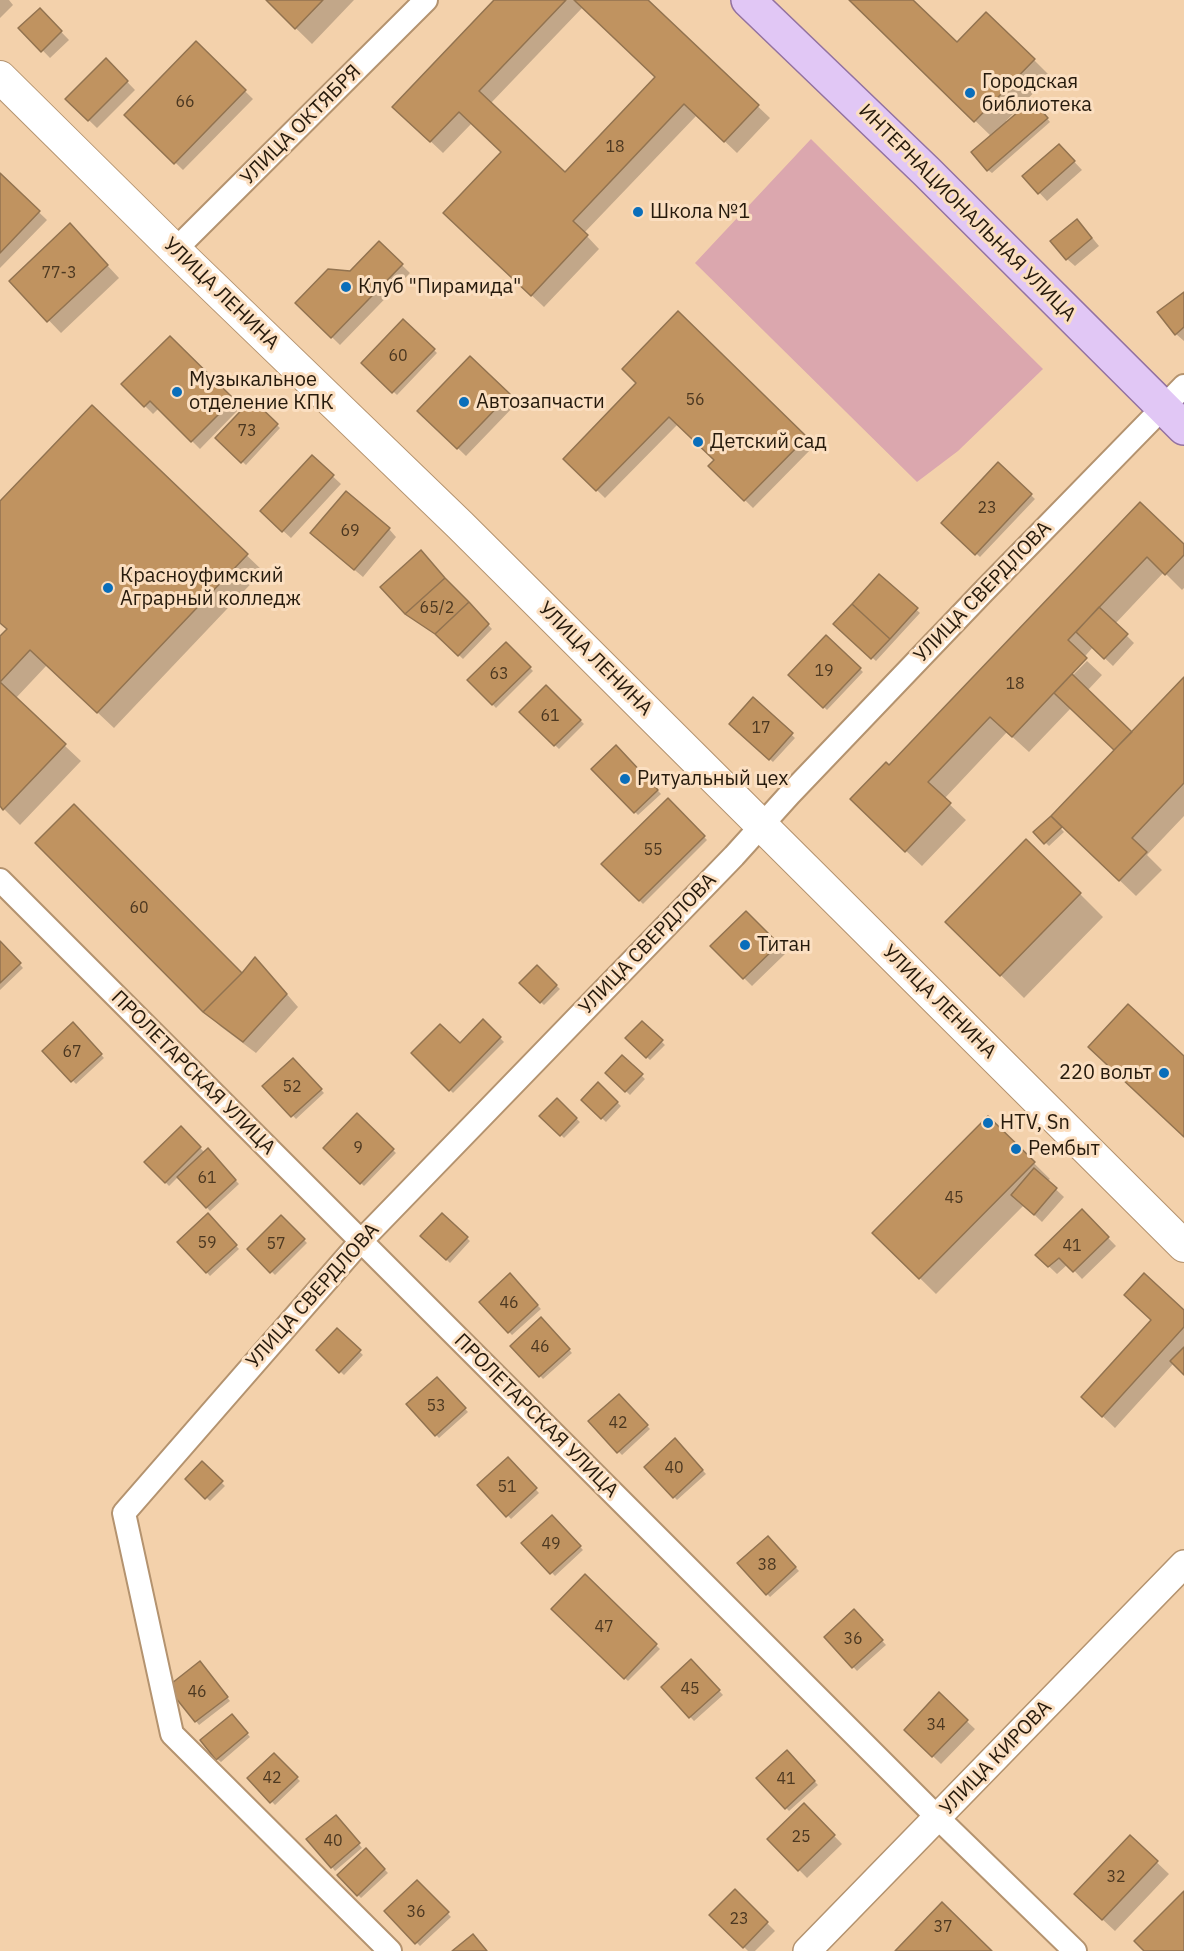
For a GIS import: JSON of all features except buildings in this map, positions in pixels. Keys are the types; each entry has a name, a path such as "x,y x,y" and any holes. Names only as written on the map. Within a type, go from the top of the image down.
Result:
{"main road":[{"name":"ИНТЕРНАЦИОНАЛЬНАЯ УЛИЦА","path":"748,0 935,180 1177,407"},
{"name":"УЛИЦА ЛЕНИНА","path":"0,77 175,250 460,525 1184,1246"}],"street":[{"name":"УЛИЦА ОКТЯБРЯ","path":"175,250 426,0"},
{"name":"УЛИЦА СВЕРДЛОВА","path":"390,1951 172,1734 124,1513 361,1240 763,825 983,592 1177,407"},
{"name":"ПРОЛЕТАРСКАЯ УЛИЦА","path":"0,880 938,1818 1075,1951"},
{"name":"УЛИЦА КИРОВА","path":"807,1951 1184,1564"}],"shaded area":[{"path":"811,139 1043,369 958,451 917,482 695,263"}],"place":[{"name":"Городская библиотека","path":"970,93"},
{"name":"Школа №1","path":"638,212"},
{"name":"Клуб \"Пирамида\"","path":"346,287"},
{"name":"Музыкальное отделение КПК","path":"177,392"},
{"name":"Автозапчасти","path":"464,402"},
{"name":"Детский сад","path":"698,442"},
{"name":"Красноуфимский Аграрный колледж","path":"108,588"},
{"name":"Ритуальный цех","path":"625,779"},
{"name":"Титан","path":"745,945"},
{"name":"220 вольт","path":"1164,1073"},
{"name":"HTV, Sn","path":"988,1123"},
{"name":"Рембыт","path":"1016,1149"}]}
